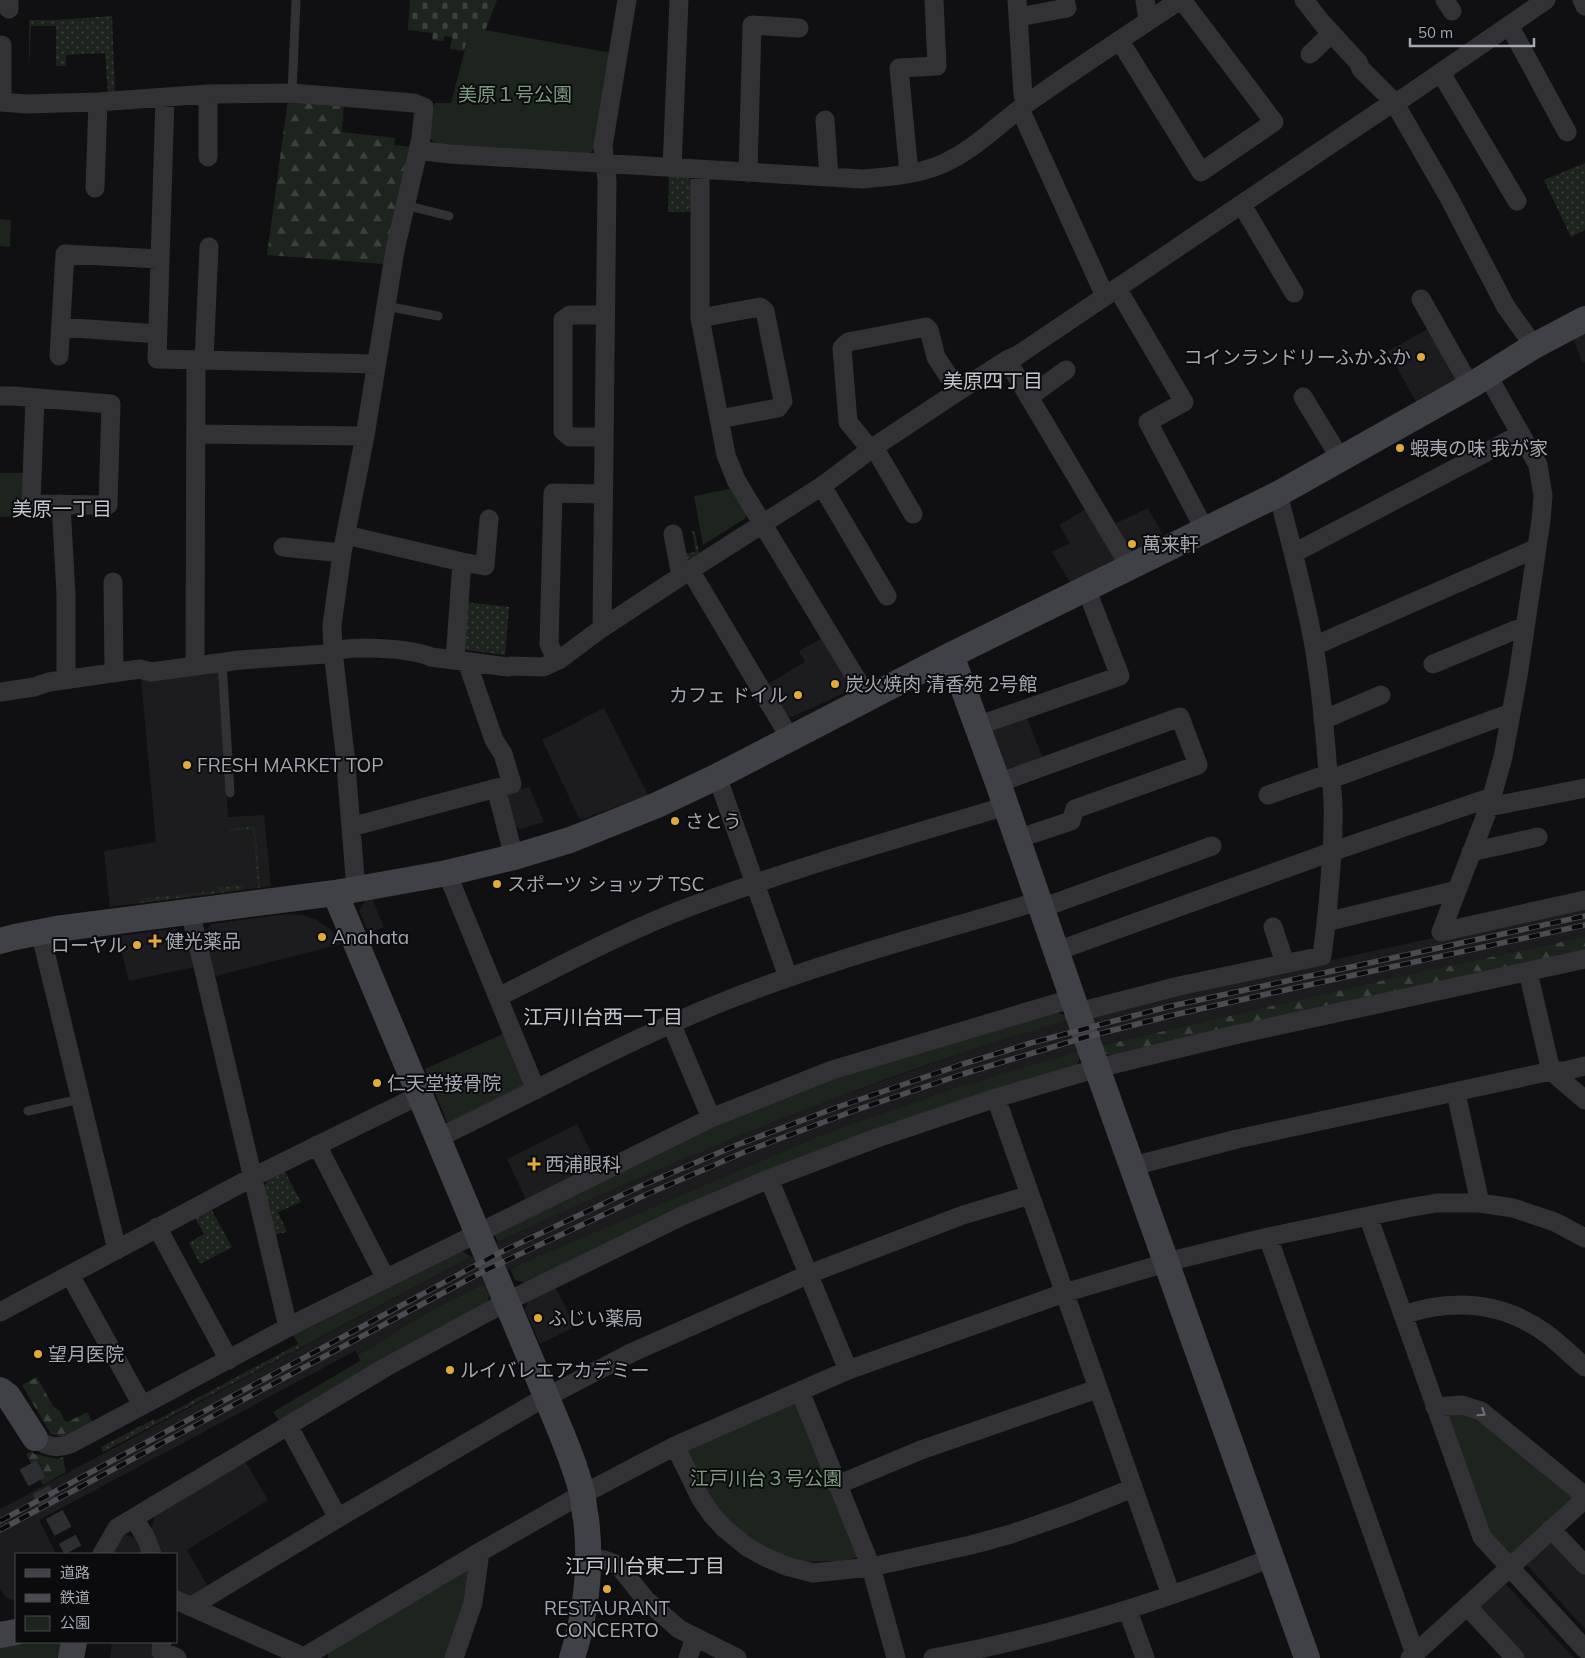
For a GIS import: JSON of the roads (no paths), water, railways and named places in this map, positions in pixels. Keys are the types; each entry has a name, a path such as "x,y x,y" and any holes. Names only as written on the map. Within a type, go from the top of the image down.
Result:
{"street":[{"path":"602,628 607,180 603,146 627,0"},
{"path":"672,168 679,0"},
{"path":"909,173 900,68 937,66 934,0"},
{"path":"1065,0 1067,8 1018,8 1024,106 1111,292 1184,402 1148,422 1205,530"},
{"path":"1145,0 1147,12 1151,19"},
{"path":"418,150 449,154 862,179 909,173 941,164 958,154 1024,106 1151,19 1181,0 1274,122 1201,172 1120,41"},
{"path":"1304,0 1358,62 1361,69 1394,102 1444,189 1506,307 1534,346"},
{"path":"0,692 34,687 49,682 140,669 151,672 240,660 326,654 333,650 356,648 424,654 431,657 508,667 536,668 549,666 685,573 822,486 872,449 958,391 1018,355 1394,102 1441,73 1546,0"},
{"path":"1582,0 1585,6"},
{"path":"748,173 752,24 799,28"},
{"path":"1509,25 1567,132"},
{"path":"1310,54 1332,33"},
{"path":"2,45 1,102 27,104 98,102 208,94 292,93 414,103 424,107 421,138 395,250 365,436 344,544 332,625 351,827 345,891 420,1095 568,1450 582,1494 588,1537 588,1559 585,1607 572,1658"},
{"path":"1441,73 1517,201"},
{"path":"208,94 208,158"},
{"path":"164,98 157,359 376,364"},
{"path":"94,188 98,102"},
{"path":"825,120 829,177"},
{"path":"700,170 700,318 726,455 736,480 762,525 868,698"},
{"path":"1242,205 1294,293"},
{"path":"195,665 196,434 209,247"},
{"path":"59,356 65,254 159,259"},
{"path":"1421,299 1479,381 1521,434 1538,465 1543,496 1542,520 1503,757 1491,802 1441,932 1585,900"},
{"path":"700,318 760,306 765,311 783,401 778,408 719,419"},
{"path":"604,437 570,437 563,431 563,320 570,315 605,315"},
{"path":"0,941 40,931 345,891 447,873 514,857 570,840 657,805 718,776 951,655 1278,494 1479,381 1534,346 1585,318"},
{"path":"61,327 158,334"},
{"path":"913,514 872,449 848,422 842,348 848,342 926,327 929,330 936,357 958,391"},
{"path":"1007,360 1130,567"},
{"path":"1029,397 1066,370"},
{"path":"0,396 35,398 111,404 108,505 31,504 35,398"},
{"path":"1303,397 1340,458"},
{"path":"196,434 365,436"},
{"path":"1294,553 1521,434"},
{"path":"822,486 887,596"},
{"path":"559,660 554,655 550,644 553,493 603,494"},
{"path":"5,1402 41,1443 61,1448 288,1327 478,1232 711,1118 832,1070 1076,1005 1322,956 1333,814 1314,646 1294,553 1278,494"},
{"path":"61,504 66,595 66,680"},
{"path":"283,547 344,544 484,566 489,519"},
{"path":"673,534 685,573 790,738"},
{"path":"1314,646 1537,548"},
{"path":"351,827 512,784 503,754 494,740 461,661 462,562"},
{"path":"113,582 114,673"},
{"path":"977,726 1120,676 1086,588"},
{"path":"1434,664 1525,626"},
{"path":"951,655 1002,794 1307,1658"},
{"path":"1323,720 1381,696"},
{"path":"1268,795 1329,777 1511,712"},
{"path":"498,997 630,933 687,908 1002,794 1180,717 1198,765 1075,809 1071,821 1017,839"},
{"path":"718,776 788,977"},
{"path":"496,788 514,857"},
{"path":"1057,951 1331,852 1491,802 1585,788"},
{"path":"1471,852 1538,837"},
{"path":"438,1138 671,1023 788,977 1041,904 1212,846"},
{"path":"447,873 536,1090"},
{"path":"1326,922 1457,890"},
{"path":"190,911 288,1327"},
{"path":"1273,927 1285,963"},
{"path":"40,931 117,1250"},
{"path":"103,1553 117,1528 289,1427 386,1367 506,1302 674,1220 769,1179 877,1138 996,1098 1098,1068 1210,1041 1585,959"},
{"path":"1528,972 1551,1071 1585,1100"},
{"path":"671,1023 711,1118"},
{"path":"1133,1166 1230,1141 1551,1071 1564,1071 1585,1066"},
{"path":"1456,1093 1480,1203"},
{"path":"0,1312 253,1176 420,1095"},
{"path":"996,1098 1171,1595"},
{"path":"317,1145 386,1279"},
{"path":"769,1179 848,1370"},
{"path":"184,1603 338,1518 546,1396 631,1353 809,1274 963,1215 1030,1195"},
{"path":"184,1603 305,1657 480,1552 582,1494 675,1446 848,1370 1064,1293 1167,1263 1268,1237 1430,1204 1480,1203 1513,1208 1555,1222 1585,1238"},
{"path":"1368,1216 1482,1537 1585,1649"},
{"path":"157,1227 229,1360"},
{"path":"1268,1237 1412,1656 1585,1498 1481,1411 1462,1405 1435,1407"},
{"path":"70,1275 142,1406"},
{"path":"1403,1315 1427,1308 1450,1305 1478,1306 1500,1310 1513,1314 1547,1335 1585,1367"},
{"path":"837,1484 921,1450 1098,1389"},
{"path":"800,1391 871,1567 896,1658"},
{"path":"289,1427 338,1518"},
{"path":"675,1446 692,1483 712,1515 725,1529 747,1547 786,1566 813,1573 871,1567 971,1545 1011,1534 1071,1513 1133,1488"},
{"path":"134,1518 146,1538 152,1553"},
{"path":"1551,1529 1585,1565"},
{"path":"454,1658 473,1603 480,1552"},
{"path":"932,1658 1006,1643 1128,1611 1271,1558"},
{"path":"588,1559 604,1560 618,1565 646,1600 679,1629 737,1658"},
{"path":"1467,1606 1515,1658"},
{"path":"1128,1611 1145,1658"},
{"path":"0,1635 15,1632"},
{"path":"688,1658 696,1638"},
{"path":"71,1658 74,1643"}],"lane":[{"path":"292,93 296,0"},
{"path":"405,206 449,216"},
{"path":"386,306 438,316"},
{"path":"222,662 230,793"},
{"path":"28,1111 80,1099"}],"tunnel":[{"path":"28,1465 73,1550"}],"railway":[{"path":"0,1521 497,1254 641,1186 737,1145 835,1108 1031,1043 1167,1007 1585,916"},
{"path":"0,1530 482,1272 643,1196 742,1153 853,1111 963,1074 1086,1037 1169,1016 1585,925"}],"place":[{"name":"コインランドリーふかふか","path":"1421,357"},
{"name":"蝦夷の味 我が家","path":"1400,448"},
{"name":"萬来軒","path":"1132,544"},
{"name":"炭火焼肉 清香苑 2号館","path":"835,684"},
{"name":"カフェ ドイル","path":"798,695"},
{"name":"FRESH MARKET TOP","path":"187,765"},
{"name":"さとう","path":"675,821"},
{"name":"スポーツ ショップ TSC","path":"497,884"},
{"name":"Anahata","path":"322,937"},
{"name":"健光薬品","path":"155,941"},
{"name":"ローヤル","path":"137,945"},
{"name":"仁天堂接骨院","path":"377,1083"},
{"name":"西浦眼科","path":"534,1164"},
{"name":"ふじい薬局","path":"538,1318"},
{"name":"望月医院","path":"38,1354"},
{"name":"ルイバレエアカデミー","path":"450,1370"},
{"name":"RESTAURANT CONCERTO","path":"607,1589"}],"district":[{"name":"美原四丁目","path":"993,380"},
{"name":"美原一丁目","path":"62,508"},
{"name":"江戸川台西一丁目","path":"603,1016"},
{"name":"江戸川台東二丁目","path":"645,1565"}],"park label":[{"name":"美原１号公園","path":"515,94"},
{"name":"江戸川台３号公園","path":"766,1478"}]}
